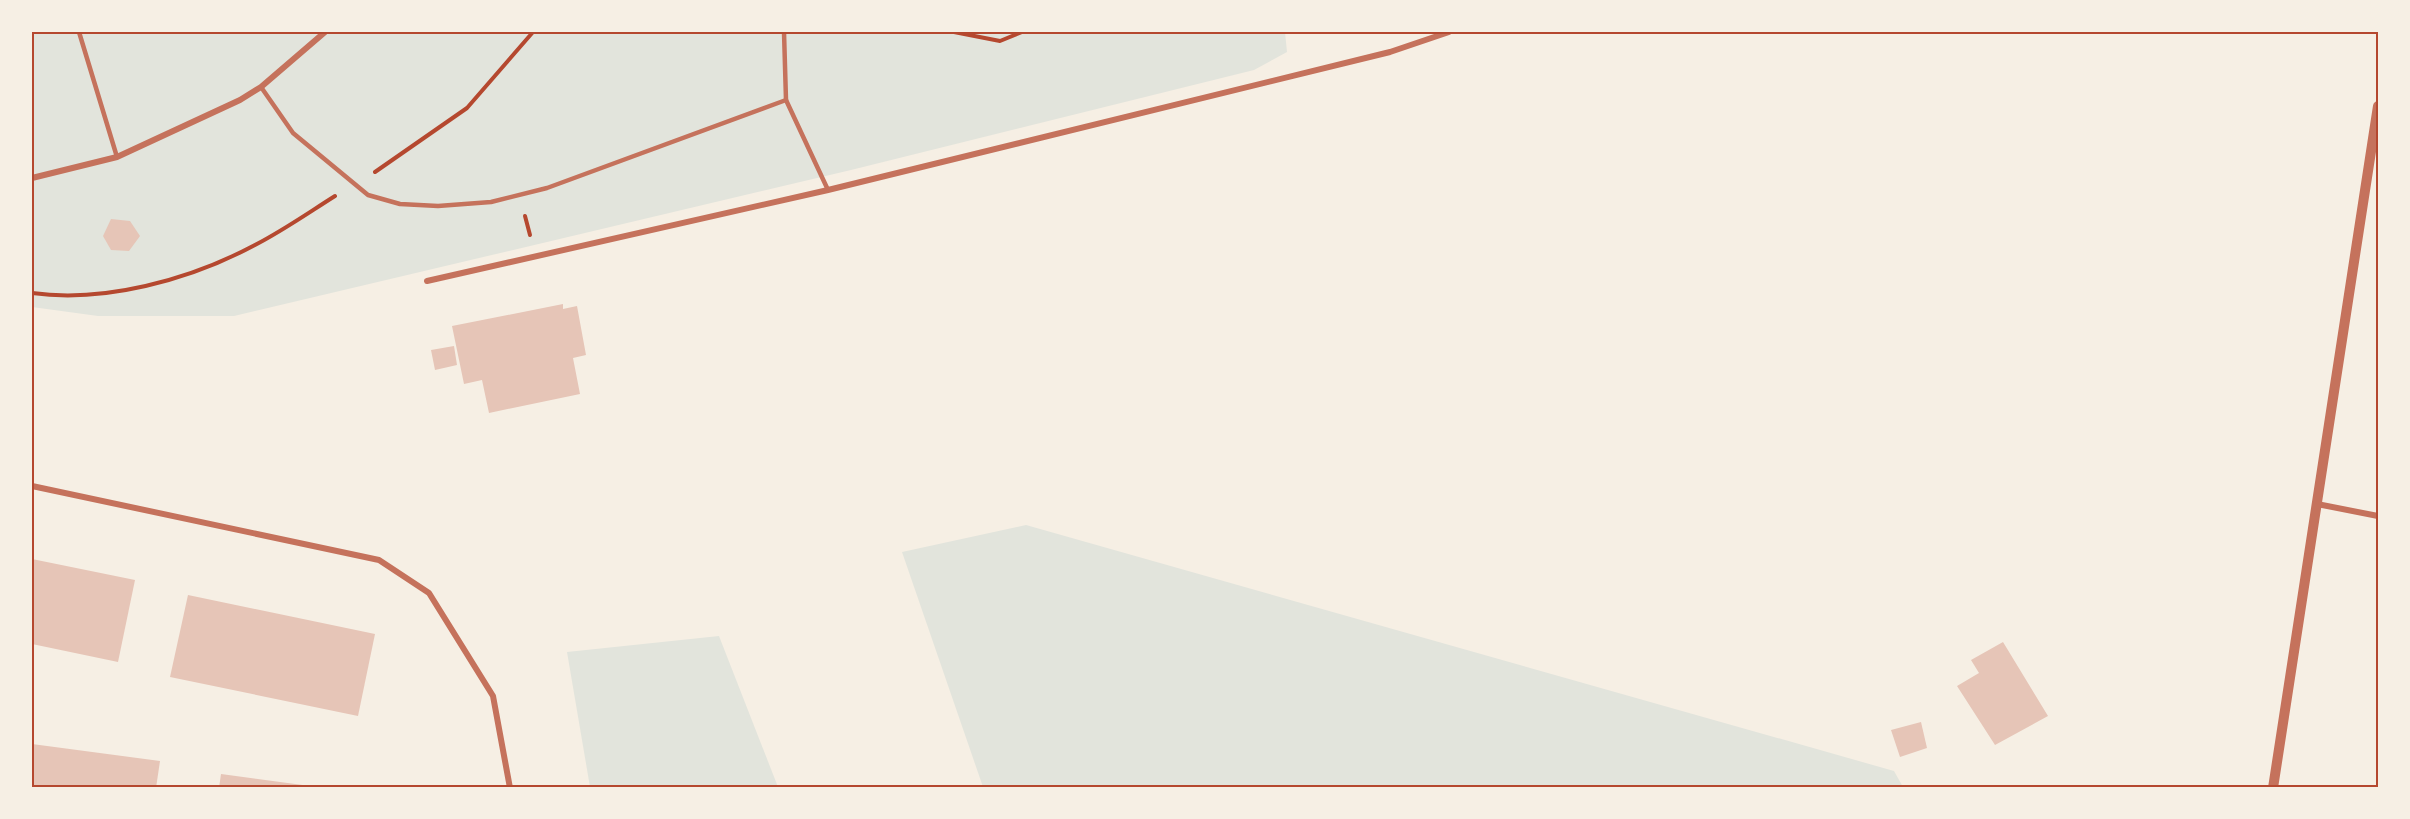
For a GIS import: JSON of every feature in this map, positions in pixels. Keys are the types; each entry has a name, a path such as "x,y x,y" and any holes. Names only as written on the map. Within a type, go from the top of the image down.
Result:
{"street":[{"path":"32,178 117,157 240,100 261,87 325,32"},
{"path":"427,281 828,190 1390,52 1449,32"},
{"path":"2273,788 2379,106"},
{"path":"32,486 380,560 429,593 493,696 510,788"},
{"path":"2317,504 2379,516"}],"lane":[{"path":"79,32 117,157"},
{"path":"784,32 786,100 828,190"},
{"path":"261,87 293,133 353,185 368,195 400,204 438,206 491,202 547,188 786,100"}],"path":[{"path":"32,293 77,297 153,284 221,261 254,246 353,185 467,108 533,32"},
{"path":"658,32 666,32"},
{"path":"954,32 1000,41 1022,32"},
{"path":"520,195 536,256"}],"shaded area":[{"path":"32,32 1285,32 1287,52 1254,70 851,170 234,316 98,316 32,307"},
{"path":"1026,525 1894,771 1903,787 983,787 902,552"},
{"path":"719,636 778,787 590,787 567,652"}],"building":[{"path":"111,219 130,221 140,236 129,251 111,250 103,236"},
{"path":"563,304 563,309 577,306 586,355 573,358 580,394 489,413 482,380 464,384 452,326"},
{"path":"454,346 457,365 435,370 431,350"},
{"path":"32,559 135,580 118,662 32,644"},
{"path":"188,595 375,634 358,716 170,677"},
{"path":"2003,642 2048,716 1995,745 1957,686 1979,673 1971,660"},
{"path":"1921,722 1927,748 1900,757 1891,730"},
{"path":"32,744 160,761 156,788 32,788"},
{"path":"221,774 310,786 310,788 219,788"}]}
